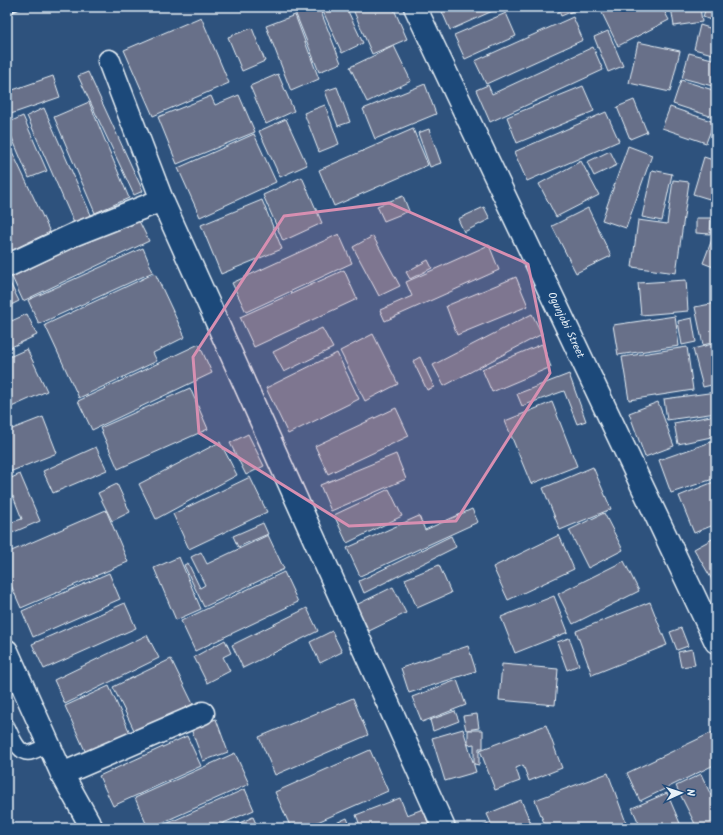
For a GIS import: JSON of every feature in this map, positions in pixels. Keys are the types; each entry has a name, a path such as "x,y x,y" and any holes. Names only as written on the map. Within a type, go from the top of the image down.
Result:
{"street":[{"name":"Ogunjobi Street","path":"415,7 716,642"},
{"path":"109,61 162,200 444,828"},
{"path":"7,266 73,236 162,200"},
{"path":"7,651 50,744 62,774 92,828"},
{"path":"62,774 203,713"}],"lane":[{"path":"7,726 18,748 23,752 30,753 50,744"}],"highlighted area":[{"path":"389,203 528,264 550,373 456,521 349,526 199,433 193,357 284,216"}],"building":[{"path":"293,7 319,7 341,63 319,72"},
{"path":"321,7 346,7 363,43 342,53"},
{"path":"352,7 393,7 407,39 372,54"},
{"path":"440,7 496,7 497,9 450,30"},
{"path":"557,7 583,7 561,16"},
{"path":"613,7 662,7 669,20 618,46 602,13"},
{"path":"671,7 700,7 702,22 674,26"},
{"path":"706,7 716,7 716,22 703,17"},
{"path":"506,13 516,36 465,59 454,35"},
{"path":"295,15 319,79 291,91 266,26"},
{"path":"201,17 229,83 153,116 124,50"},
{"path":"573,17 583,40 486,84 475,61"},
{"path":"700,25 716,30 716,55 694,49"},
{"path":"252,28 265,61 242,71 228,37"},
{"path":"608,31 623,66 608,72 594,37"},
{"path":"638,42 680,51 670,92 629,83"},
{"path":"394,46 411,81 367,102 350,67"},
{"path":"593,47 603,70 490,122 476,90 488,85 492,94"},
{"path":"689,53 716,60 716,87 682,78"},
{"path":"88,72 143,191 134,195 78,76"},
{"path":"278,74 294,111 266,124 250,86"},
{"path":"53,76 60,97 8,115 7,92"},
{"path":"681,80 716,91 716,118 673,104"},
{"path":"425,84 436,114 375,139 363,109"},
{"path":"583,86 594,111 517,143 507,117"},
{"path":"337,87 350,122 338,126 325,91"},
{"path":"239,95 255,132 177,164 158,117 211,96 215,105"},
{"path":"634,100 647,132 630,139 617,107"},
{"path":"89,102 129,198 95,213 54,117"},
{"path":"325,105 339,144 319,152 304,113"},
{"path":"670,107 714,122 706,143 662,128"},
{"path":"44,108 91,215 74,223 27,116"},
{"path":"606,112 619,141 527,181 514,152"},
{"path":"23,116 47,171 29,178 7,126 7,123"},
{"path":"286,119 307,165 280,177 259,131"},
{"path":"413,129 428,165 334,206 319,170"},
{"path":"429,129 441,163 430,167 418,133"},
{"path":"254,134 276,182 200,217 178,168"},
{"path":"7,141 50,232 8,252 7,249"},
{"path":"628,146 652,155 626,228 602,220"},
{"path":"610,151 617,165 594,176 587,162"},
{"path":"704,157 716,161 716,201 693,194"},
{"path":"581,161 599,195 556,217 539,184"},
{"path":"652,170 672,174 662,221 642,217"},
{"path":"302,177 322,223 283,241 263,195"},
{"path":"673,180 689,182 676,273 632,267 638,220 667,224"},
{"path":"403,196 409,211 384,221 377,206"},
{"path":"262,200 282,249 221,274 201,225"},
{"path":"484,207 490,219 464,232 458,219"},
{"path":"588,208 611,256 576,273 552,226"},
{"path":"137,217 149,241 23,301 12,277"},
{"path":"696,218 711,218 710,234 696,233"},
{"path":"716,229 716,268 703,263"},
{"path":"339,234 352,263 246,312 232,283"},
{"path":"373,236 400,286 379,296 353,247"},
{"path":"489,245 499,270 385,321 380,310 412,296 406,282"},
{"path":"143,248 153,272 39,324 28,300"},
{"path":"428,260 432,268 410,279 406,272"},
{"path":"344,270 357,299 254,347 240,317"},
{"path":"155,273 185,337 153,353 157,361 79,398 45,325"},
{"path":"516,277 528,306 457,335 446,306"},
{"path":"686,280 688,311 641,315 638,283"},
{"path":"10,283 19,301 7,307 7,285"},
{"path":"716,303 716,342 703,345 695,307"},
{"path":"27,314 37,335 7,349 7,323"},
{"path":"532,314 542,334 444,386 433,365"},
{"path":"675,316 679,346 618,355 613,325"},
{"path":"692,318 696,342 682,345 678,321"},
{"path":"322,328 333,348 284,372 273,352"},
{"path":"373,334 398,384 365,401 340,351"},
{"path":"716,343 716,384 703,387 693,349"},
{"path":"199,344 212,373 92,430 78,401"},
{"path":"542,344 551,367 492,392 482,369"},
{"path":"687,347 693,390 629,400 622,357"},
{"path":"27,349 47,391 7,409 7,358"},
{"path":"337,353 359,399 288,434 266,388"},
{"path":"420,357 434,387 427,390 413,361"},
{"path":"569,374 586,421 577,424 564,391 522,406 517,394"},
{"path":"190,388 208,429 118,469 100,428"},
{"path":"716,392 716,413 667,420 664,399"},
{"path":"552,402 577,466 531,484 505,421"},
{"path":"658,402 674,446 645,457 629,413"},
{"path":"396,408 409,436 328,474 315,446"},
{"path":"716,415 716,436 678,444 674,423"},
{"path":"43,417 57,453 7,473 7,431"},
{"path":"248,434 264,466 246,475 230,443"},
{"path":"714,441 716,446 716,478 671,493 659,460"},
{"path":"220,442 237,475 156,519 139,484"},
{"path":"96,447 107,470 53,493 43,471"},
{"path":"396,454 406,479 331,511 320,485"},
{"path":"593,467 611,509 560,530 543,488"},
{"path":"20,474 40,521 7,535 7,509 12,522 22,519 13,496 7,498 7,480"},
{"path":"250,477 267,512 189,549 173,514"},
{"path":"716,481 716,524 694,533 679,496"},
{"path":"117,484 130,512 112,521 98,493"},
{"path":"389,489 402,516 347,543 334,515"},
{"path":"472,509 478,522 360,576 347,548 419,516 425,530"},
{"path":"106,510 128,562 21,608 7,576 7,553"},
{"path":"604,513 623,550 588,568 569,530"},
{"path":"263,523 268,534 238,547 233,536"},
{"path":"268,535 284,569 204,607 184,565 188,563 200,588 205,585 191,557 201,552 207,564"},
{"path":"559,535 574,569 508,600 493,567"},
{"path":"451,536 456,547 364,593 359,581"},
{"path":"716,537 716,581 714,583 694,549"},
{"path":"179,557 201,609 176,620 154,568"},
{"path":"624,561 639,591 573,624 558,594"},
{"path":"439,565 451,593 417,608 405,579"},
{"path":"284,572 298,602 195,651 181,621"},
{"path":"109,573 120,599 33,637 22,611"},
{"path":"393,587 406,613 369,631 356,605"},
{"path":"554,596 568,632 515,653 501,617"},
{"path":"650,602 667,645 592,675 576,631"},
{"path":"125,603 136,628 44,669 32,644"},
{"path":"307,608 318,631 243,668 232,645"},
{"path":"681,628 688,646 677,650 670,632"},
{"path":"332,631 342,652 320,663 310,642"},
{"path":"147,635 159,658 65,704 54,680"},
{"path":"569,638 579,665 567,670 557,642"},
{"path":"225,640 231,653 223,657 230,671 207,683 194,657"},
{"path":"468,646 476,671 409,693 401,668"},
{"path":"692,649 695,665 681,667 678,652"},
{"path":"171,659 193,704 135,732 113,687"},
{"path":"502,664 558,669 555,705 499,700"},
{"path":"457,680 466,705 422,722 412,697"},
{"path":"109,686 130,733 86,753 65,706"},
{"path":"353,698 368,735 275,775 259,737"},
{"path":"455,711 459,721 433,731 430,720"},
{"path":"477,714 479,728 466,730 463,716"},
{"path":"216,719 228,752 203,761 191,729"},
{"path":"546,725 562,768 529,781 523,765 516,768 520,781 495,790 480,750"},
{"path":"463,729 476,772 445,781 432,738"},
{"path":"468,730 483,730 483,748 479,748 479,765 474,764 474,744 468,745"},
{"path":"713,732 716,737 716,764 640,801 627,773"},
{"path":"187,736 201,766 113,806 99,776"},
{"path":"370,750 388,791 304,828 291,828 275,792"},
{"path":"235,753 249,784 148,828 135,798"},
{"path":"608,773 628,828 546,828 535,800"},
{"path":"701,774 716,806 716,828 697,828 676,786"},
{"path":"245,789 254,810 212,828 157,828"},
{"path":"667,793 682,828 641,828 632,808"},
{"path":"400,798 407,815 423,809 430,828 361,828 356,815"},
{"path":"521,800 533,828 479,828 491,823 487,814"},
{"path":"253,817 258,828 228,828"},
{"path":"347,818 351,828 325,828"}],"railway":[{"path":"7,14 22,7"}]}
